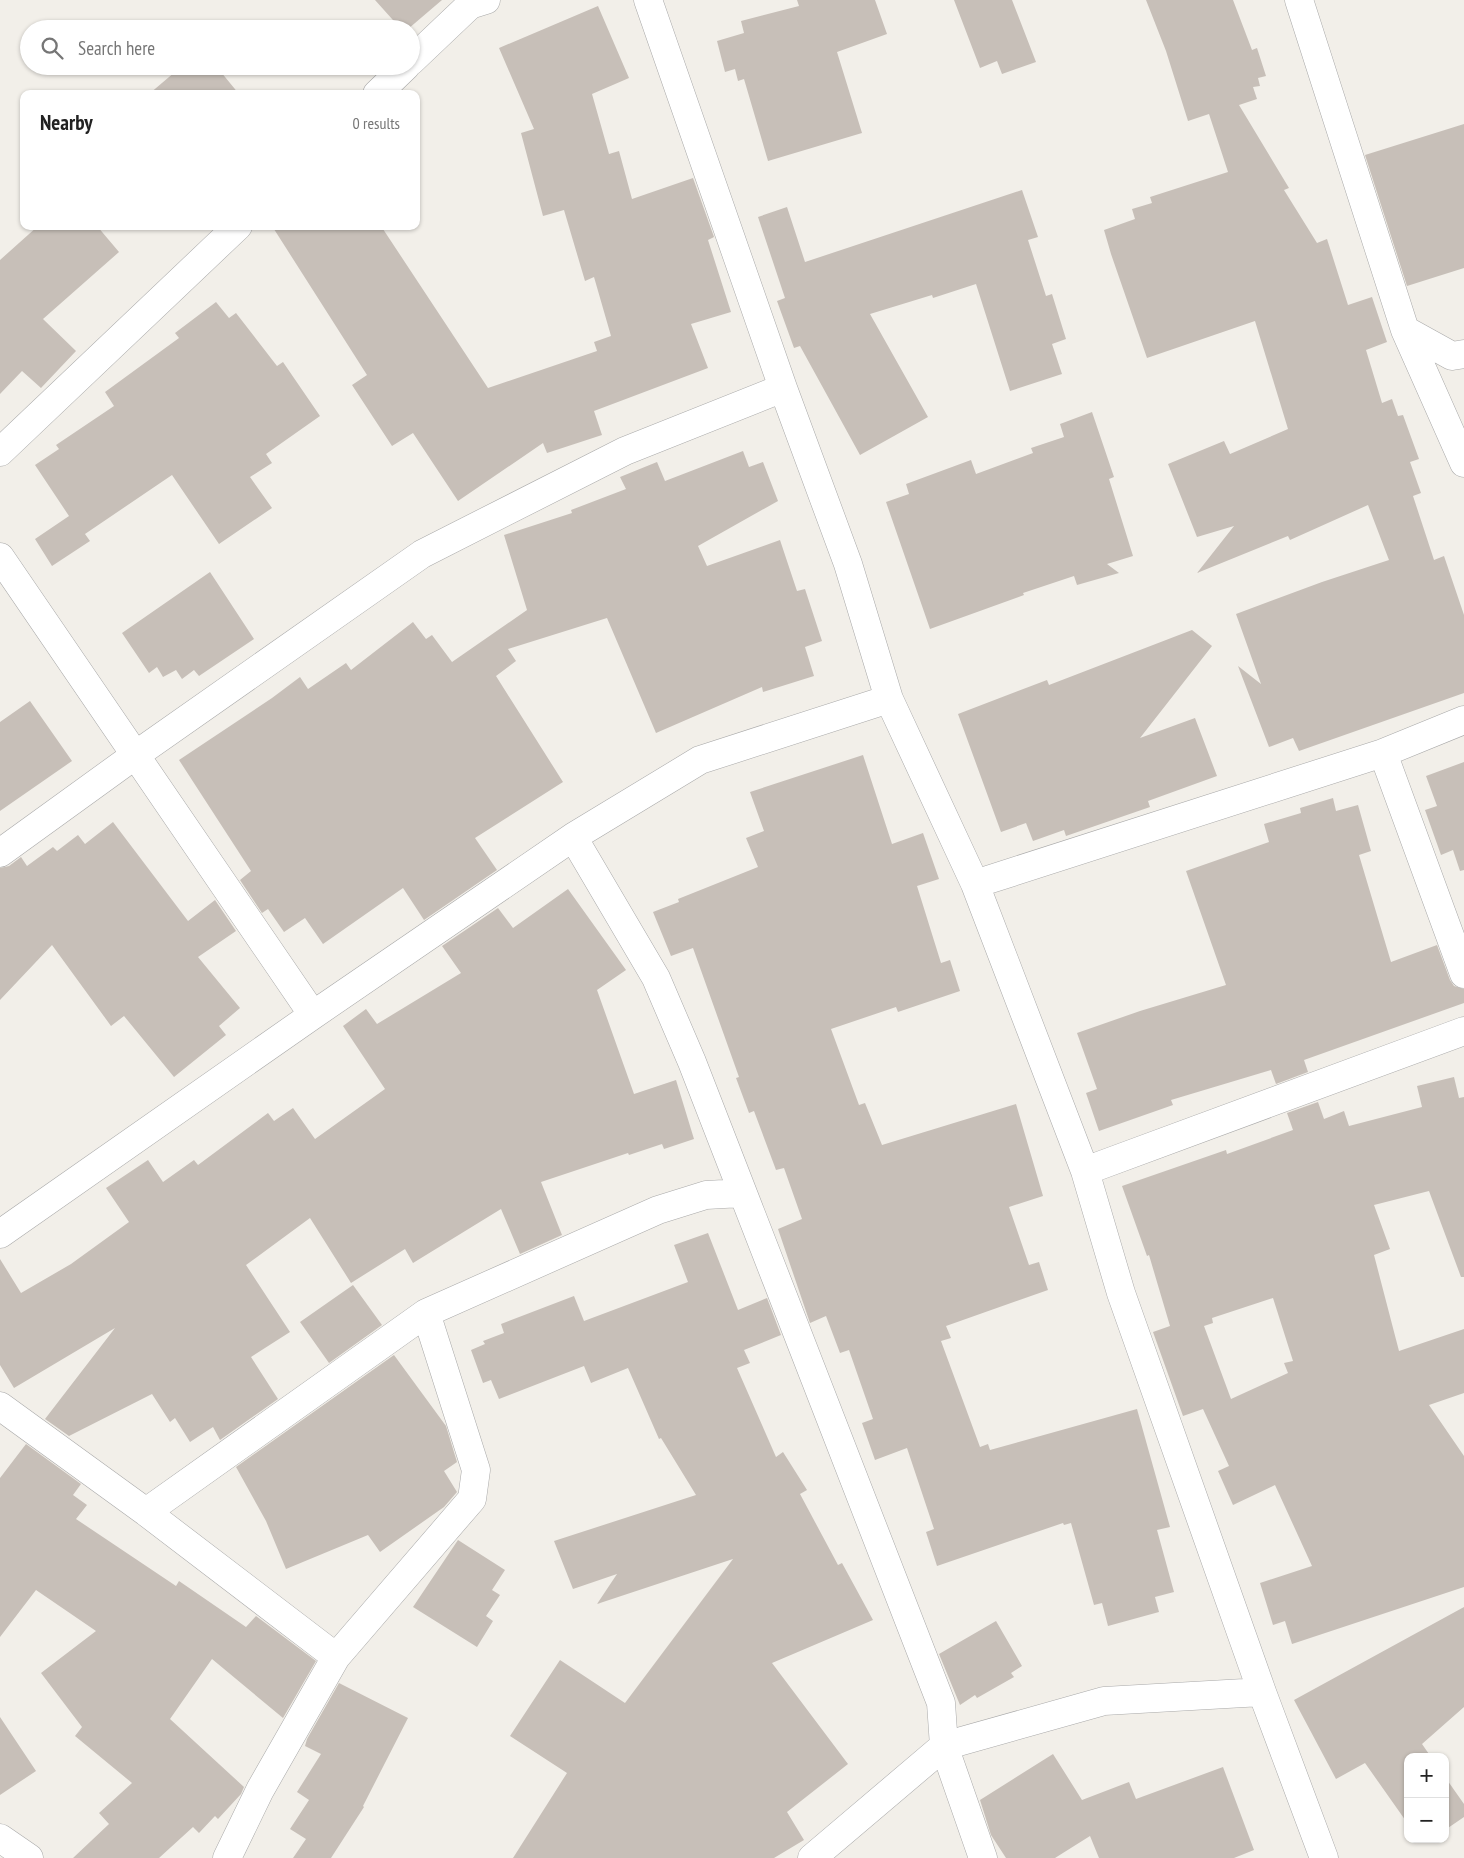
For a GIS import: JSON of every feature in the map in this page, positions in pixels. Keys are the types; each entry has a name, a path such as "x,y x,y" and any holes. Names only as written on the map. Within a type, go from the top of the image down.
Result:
{"street":[{"path":"420,52 470,5 486,0"},
{"path":"648,0 783,388 848,564 889,699 976,884 1085,1171 1121,1293 1262,1692 1324,1858"},
{"path":"1299,0 1405,330 1464,463"},
{"path":"381,90 397,75"},
{"path":"0,452 234,230"},
{"path":"1405,330 1452,356 1464,354"},
{"path":"0,853 134,756 422,554 624,451 783,388"},
{"path":"0,557 134,756 313,1015"},
{"path":"0,1234 313,1015 573,837 700,760 889,699"},
{"path":"976,884 1382,753 1464,720"},
{"path":"1382,753 1464,974"},
{"path":"573,837 656,978 742,1192 941,1703 944,1746 983,1858"},
{"path":"1085,1171 1464,1031"},
{"path":"146,1512 426,1313 658,1210 706,1195 742,1192"},
{"path":"227,1858 260,1790 336,1657 472,1499 476,1470 426,1313"},
{"path":"0,1406 146,1512 336,1657"},
{"path":"812,1858 944,1746 1104,1701 1262,1692"},
{"path":"0,1838 28,1858"}],"building":[{"path":"375,0 442,0 419,20 393,20"},
{"path":"797,0 875,0 887,34 837,52 862,133 768,161 744,79 738,81 735,69 725,72 717,41 744,33 741,21 799,6"},
{"path":"954,0 1012,0 1036,62 1002,74 997,61 980,68"},
{"path":"1146,0 1233,0 1252,50 1257,48 1266,76 1258,78 1260,86 1253,87 1257,99 1239,105 1289,188 1284,190 1317,243 1327,239 1348,305 1372,297 1387,342 1366,350 1382,403 1392,399 1398,416 1403,415 1419,459 1410,462 1421,493 1413,496 1434,560 1444,556 1464,615 1464,693 1299,751 1293,738 1269,747 1238,666 1261,684 1236,614 1322,582 1389,560 1368,505 1290,540 1288,536 1197,573 1234,526 1197,537 1168,464 1224,441 1230,454 1288,429 1255,321 1147,358 1111,254 1104,230 1135,219 1132,209 1152,203 1150,197 1228,172 1209,114 1188,121 1166,51"},
{"path":"598,6 629,78 592,94 609,154 619,151 632,199 693,178 714,237 708,240 731,312 691,324 708,368 594,411 602,435 547,453 543,443 458,501 413,433 392,446 352,385 367,375 275,230 384,230 488,388 597,351 594,342 611,336 594,277 585,281 564,210 543,216 521,133 534,129 499,48"},
{"path":"171,75 223,75 236,90 154,90"},
{"path":"1464,124 1464,268 1407,286 1365,155"},
{"path":"1022,190 1038,237 1028,240 1046,296 1052,294 1066,339 1052,344 1062,374 1010,391 976,284 933,298 932,295 870,314 928,417 860,455 800,346 794,348 777,301 785,298 758,217 787,207 805,262"},
{"path":"34,230 100,230 119,252 43,319 76,351 41,388 22,371 0,394 0,260"},
{"path":"216,302 229,318 236,313 277,366 283,362 320,416 266,454 272,463 250,477 272,508 219,544 172,475 85,534 90,541 52,566 35,539 69,516 35,465 59,449 56,445 114,406 105,392 179,338 175,333"},
{"path":"1092,412 1114,477 1109,479 1133,556 1107,564 1119,573 1077,585 1074,576 1023,593 1024,595 930,629 886,502 909,494 906,484 971,460 976,474 1033,453 1031,448 1064,437 1060,424"},
{"path":"743,451 749,467 763,462 778,501 698,546 707,566 780,540 797,591 805,589 822,641 805,647 814,676 763,692 762,687 656,733 607,618 508,649 516,661 496,676 563,782 475,838 497,870 424,920 403,888 323,944 305,918 284,932 268,909 262,913 240,880 251,871 179,760 300,677 308,689 346,663 351,670 413,622 426,639 432,635 452,662 527,610 504,535 572,513 571,510 626,489 620,477 657,462 665,481"},
{"path":"210,572 254,639 199,676 194,670 182,679 176,670 163,677 157,667 149,673 122,633"},
{"path":"1192,630 1212,646 1140,738 1195,718 1217,776 1148,801 1150,807 1066,836 1064,830 1033,841 1026,823 1001,832 958,714 1047,680 1049,685"},
{"path":"30,701 72,761 0,811 0,722"},
{"path":"863,755 892,844 923,833 939,879 917,886 941,963 950,960 960,991 898,1012 896,1007 831,1029 859,1105 865,1103 882,1145 1016,1104 1043,1196 1009,1207 1029,1265 1039,1262 1048,1290 946,1326 951,1338 941,1341 980,1447 988,1444 990,1450 1137,1409 1170,1527 1157,1530 1174,1592 1155,1597 1159,1612 1108,1626 1102,1603 1094,1605 1071,1523 1064,1525 1063,1523 937,1566 926,1532 934,1529 907,1448 875,1460 862,1423 873,1419 849,1350 840,1353 826,1316 810,1323 778,1229 802,1219 784,1168 776,1170 754,1111 749,1113 736,1078 739,1077 693,948 671,956 653,912 679,902 678,899 758,867 746,838 764,831 750,792"},
{"path":"1464,762 1464,870 1460,871 1453,850 1441,855 1425,810 1437,806 1426,776"},
{"path":"1333,798 1336,811 1358,805 1371,851 1359,855 1391,962 1437,945 1450,980 1454,986 1464,989 1464,1003 1304,1060 1308,1072 1276,1084 1271,1070 1171,1100 1173,1105 1099,1131 1086,1093 1097,1089 1077,1033 1140,1011 1226,985 1186,871 1269,842 1264,824 1301,813 1300,808"},
{"path":"113,822 188,921 215,900 236,931 198,957 240,1008 219,1026 226,1035 174,1077 124,1016 111,1026 52,945 0,1000 0,868 9,866 21,857 27,866 53,847 57,851 78,835 85,844"},
{"path":"568,889 626,970 597,990 634,1094 676,1080 694,1139 664,1149 662,1144 629,1155 628,1153 541,1182 562,1235 520,1254 501,1209 413,1263 405,1249 351,1283 310,1218 246,1265 290,1332 251,1357 278,1399 220,1440 213,1427 190,1442 175,1418 170,1422 152,1394 69,1436 45,1419 115,1328 14,1388 0,1365 0,1259 21,1293 71,1264 129,1222 106,1188 148,1160 163,1182 194,1160 198,1165 268,1113 274,1121 293,1108 315,1139 385,1089 343,1026 366,1009 377,1024 461,973 442,946 498,908 513,928"},
{"path":"1454,1077 1459,1098 1464,1097 1464,1277 1461,1277 1429,1191 1374,1205 1390,1249 1374,1255 1399,1351 1464,1329 1464,1393 1429,1405 1464,1456 1464,1587 1292,1644 1285,1621 1273,1625 1260,1583 1312,1566 1275,1485 1233,1505 1218,1471 1229,1466 1203,1409 1183,1416 1153,1332 1170,1326 1149,1255 1147,1256 1122,1186 1226,1150 1227,1154 1293,1130 1287,1113 1318,1102 1324,1119 1344,1111 1349,1126 1422,1107 1417,1086","holes":["1273,1298 1293,1361 1284,1363 1288,1373 1231,1399 1204,1326 1213,1323 1212,1318"]},
{"path":"708,1233 738,1310 767,1298 781,1335 744,1350 750,1363 737,1368 776,1457 783,1452 807,1490 800,1494 838,1565 842,1563 873,1620 772,1663 848,1764 787,1812 804,1840 774,1858 513,1858 567,1773 510,1736 560,1660 625,1703 733,1559 597,1604 617,1574 573,1589 554,1541 696,1495 661,1438 659,1439 628,1368 591,1383 584,1366 499,1399 491,1380 483,1383 471,1350 485,1344 483,1341 504,1333 501,1324 574,1296 584,1321 688,1282 674,1245"},
{"path":"353,1285 382,1325 329,1363 300,1322"},
{"path":"394,1355 446,1426 457,1462 444,1471 457,1492 444,1507 380,1552 368,1535 286,1569 266,1521 236,1467"},
{"path":"26,1444 81,1484 73,1495 87,1505 76,1519 176,1586 179,1581 246,1627 256,1616 316,1661 283,1718 212,1659 170,1719 244,1787 241,1794 218,1819 215,1816 199,1833 193,1827 159,1858 73,1858 109,1824 99,1813 132,1783 75,1736 82,1727 41,1673 96,1631 36,1590 0,1637 0,1478"},
{"path":"458,1540 505,1570 492,1590 500,1595 486,1616 493,1621 477,1647 413,1607"},
{"path":"1464,1607 1464,1707 1422,1744 1428,1753 1404,1753 1404,1818 1365,1763 1336,1779 1294,1700"},
{"path":"996,1621 1022,1666 1011,1673 1014,1677 977,1698 975,1695 960,1705 939,1654"},
{"path":"339,1683 408,1718 364,1807 331,1858 293,1858 306,1839 290,1829 309,1800 297,1792 321,1754 305,1746 307,1739"},
{"path":"0,1717 36,1771 0,1795"},
{"path":"1053,1754 1082,1800 1129,1782 1136,1799 1223,1767 1254,1850 1234,1858 1099,1858 1090,1836 1055,1858 1006,1858 991,1835 980,1800"},
{"path":"1449,1783 1464,1804 1464,1817 1449,1827"}]}
